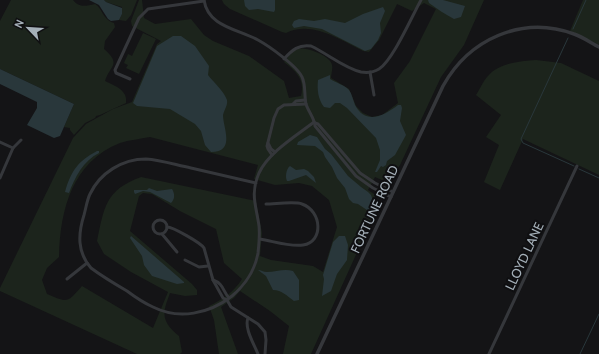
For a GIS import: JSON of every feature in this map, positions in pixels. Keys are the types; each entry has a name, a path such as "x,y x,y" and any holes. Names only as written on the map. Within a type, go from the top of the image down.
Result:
{"street":[{"path":"130,79 116,72 115,70 140,18 144,13 148,9 204,0 207,10 214,19 225,26 258,40 297,69 305,85 305,100 315,122 315,126 356,176 391,197"},
{"path":"284,59 291,50 305,45 320,50 361,72 378,70 393,54 421,0"},
{"name":"FORTUNE ROAD","path":"317,354 450,72 471,51 487,40 506,32 524,28 554,29 574,34 599,47"},
{"path":"370,72 374,95"},
{"path":"293,104 296,101 305,100"},
{"path":"272,155 268,149 268,136 278,109 284,105 306,104"},
{"path":"315,122 360,173 376,184 393,192"},
{"path":"256,183 156,160 136,160 120,165 106,173 97,183 89,196 80,227 79,241 81,252 87,263 99,274 146,303 168,312 184,314 198,313 210,309 228,299 238,291 251,273 258,254 260,239 258,219 253,200 259,172 272,155 315,122"},
{"path":"0,178 13,148 21,140"},
{"path":"0,142 13,148"},
{"path":"268,142 276,152"},
{"path":"339,156 343,153"},
{"name":"LLOYD LANE","path":"489,354 577,166"},
{"path":"374,188 376,184"},
{"path":"260,239 296,246 305,245 317,233 318,226 315,214 304,204 297,202 266,204"},
{"path":"167,227 165,222 161,220 153,224 155,233 162,234 177,252"},
{"path":"167,227 172,227 188,238 201,244 204,248 213,280 223,298 228,299"},
{"path":"162,234 166,231 167,227"},
{"path":"185,260 199,267 208,266"},
{"path":"67,279 87,263"},
{"path":"213,280 221,284 231,307 258,324 265,332 265,354"},
{"path":"248,318 246,322 258,354"}],"shaded area":[{"path":"11,0 73,0 75,3 80,5 86,6 95,4 98,6 105,17 114,23 115,27 105,41 104,49 114,62 105,81 123,92 126,103 96,116 85,123 74,135 70,128 64,127 74,104 0,69 0,21"},
{"path":"89,0 104,0 122,8 122,14 119,20 111,21 108,19 99,5"},
{"path":"104,0 137,0 131,15 126,21 119,20 122,14 122,7"},
{"path":"139,0 142,0 144,18 155,24 191,19 204,35 213,41 249,56 284,81 289,98 301,96 302,85 299,77 293,69 284,62 291,53 297,49 301,48 318,52 331,62 331,78 349,89 356,106 363,113 372,117 382,115 398,103 394,83 410,61 436,9 424,3 412,11 397,4 379,40 369,52 363,51 336,37 316,30 305,29 286,33 282,32 230,9 222,0 484,0 464,45 441,77 400,165 391,177 382,180 375,177 368,190 374,194 378,206 311,354 283,354 289,326 240,291 234,298 221,307 238,354 219,354 214,320 209,306 227,295 242,279 224,263 216,229 180,211 152,194 143,193 139,196 130,231 197,290 197,295 185,296 170,293 166,306 166,321 173,331 179,336 182,352 180,354 137,354 0,291 0,288 73,138 86,124 113,109 132,102 157,44 161,41 132,26 131,21","holes":["150,137 258,165 254,179 275,185 299,183 312,186 329,200 337,227 323,272 313,266 271,260 260,256 262,233 256,201 141,177 129,182 113,194 105,210 97,241 104,254 131,272 168,292 153,328 82,286 67,300 59,299 47,294 42,280 47,268 59,257 62,222 66,205 80,175 90,162 104,151 120,143"]},
{"path":"244,0 275,0 275,10 274,12 258,9 249,10 245,6"},
{"path":"428,0 443,0 465,6 461,17 454,19 429,3"},
{"path":"583,0 599,0 599,45 570,31"},
{"path":"383,7 385,11 380,23 381,33 371,49 365,51 322,29 304,26 294,28 292,25 294,21 299,19 314,21 325,19 345,23 363,14"},
{"path":"143,33 156,39 139,74 126,68 128,65 124,63 128,54 132,56"},
{"path":"173,36 181,36 195,46 209,66 208,75 226,97 227,102 223,115 226,144 219,151 211,152 205,145 201,131 195,124 170,109 137,106 133,103 157,46"},
{"path":"536,60 561,63 599,81 599,175 523,139 500,190 484,182 499,145 486,137 501,115 476,95 486,78 498,68 517,62"},
{"path":"0,69 74,104 60,136 54,138 27,125 37,108 37,102 0,84"},
{"path":"330,75 330,79 349,90 355,105 359,111 365,115 376,117 398,105 401,105 400,121 406,135 395,155 387,161 386,165 383,167 381,166 377,172 375,172 380,160 380,150 376,138 347,108 340,103 335,103 330,108 324,107 320,101 318,80"},
{"path":"310,135 317,137 325,149 331,154 348,176 371,195 374,204 372,209 367,210 358,204 353,203 349,199 345,188 337,178 323,152 315,146 297,145 298,142"},
{"path":"99,151 99,153 88,160 80,170 69,193 65,192 76,167"},
{"path":"290,166 296,170 304,169 308,171 314,177 316,183 306,175 287,181 286,173"},
{"path":"149,188 157,191 172,189 174,198 171,203 150,192 143,191 135,194 134,192 134,190 147,190"},
{"path":"131,236 184,283 177,284 152,276 144,265 142,256 130,238"},
{"path":"339,236 345,236 348,245 347,260 337,274 331,291 322,296 323,275 333,242"},
{"path":"258,270 267,272 283,270 293,271 299,280 299,300 294,301 282,292 273,290 266,276"}],"waterway":[{"path":"573,29 586,0"},
{"path":"568,38 521,139 523,143 574,166"},
{"path":"579,169 599,178"},
{"path":"580,354 599,314"}]}
